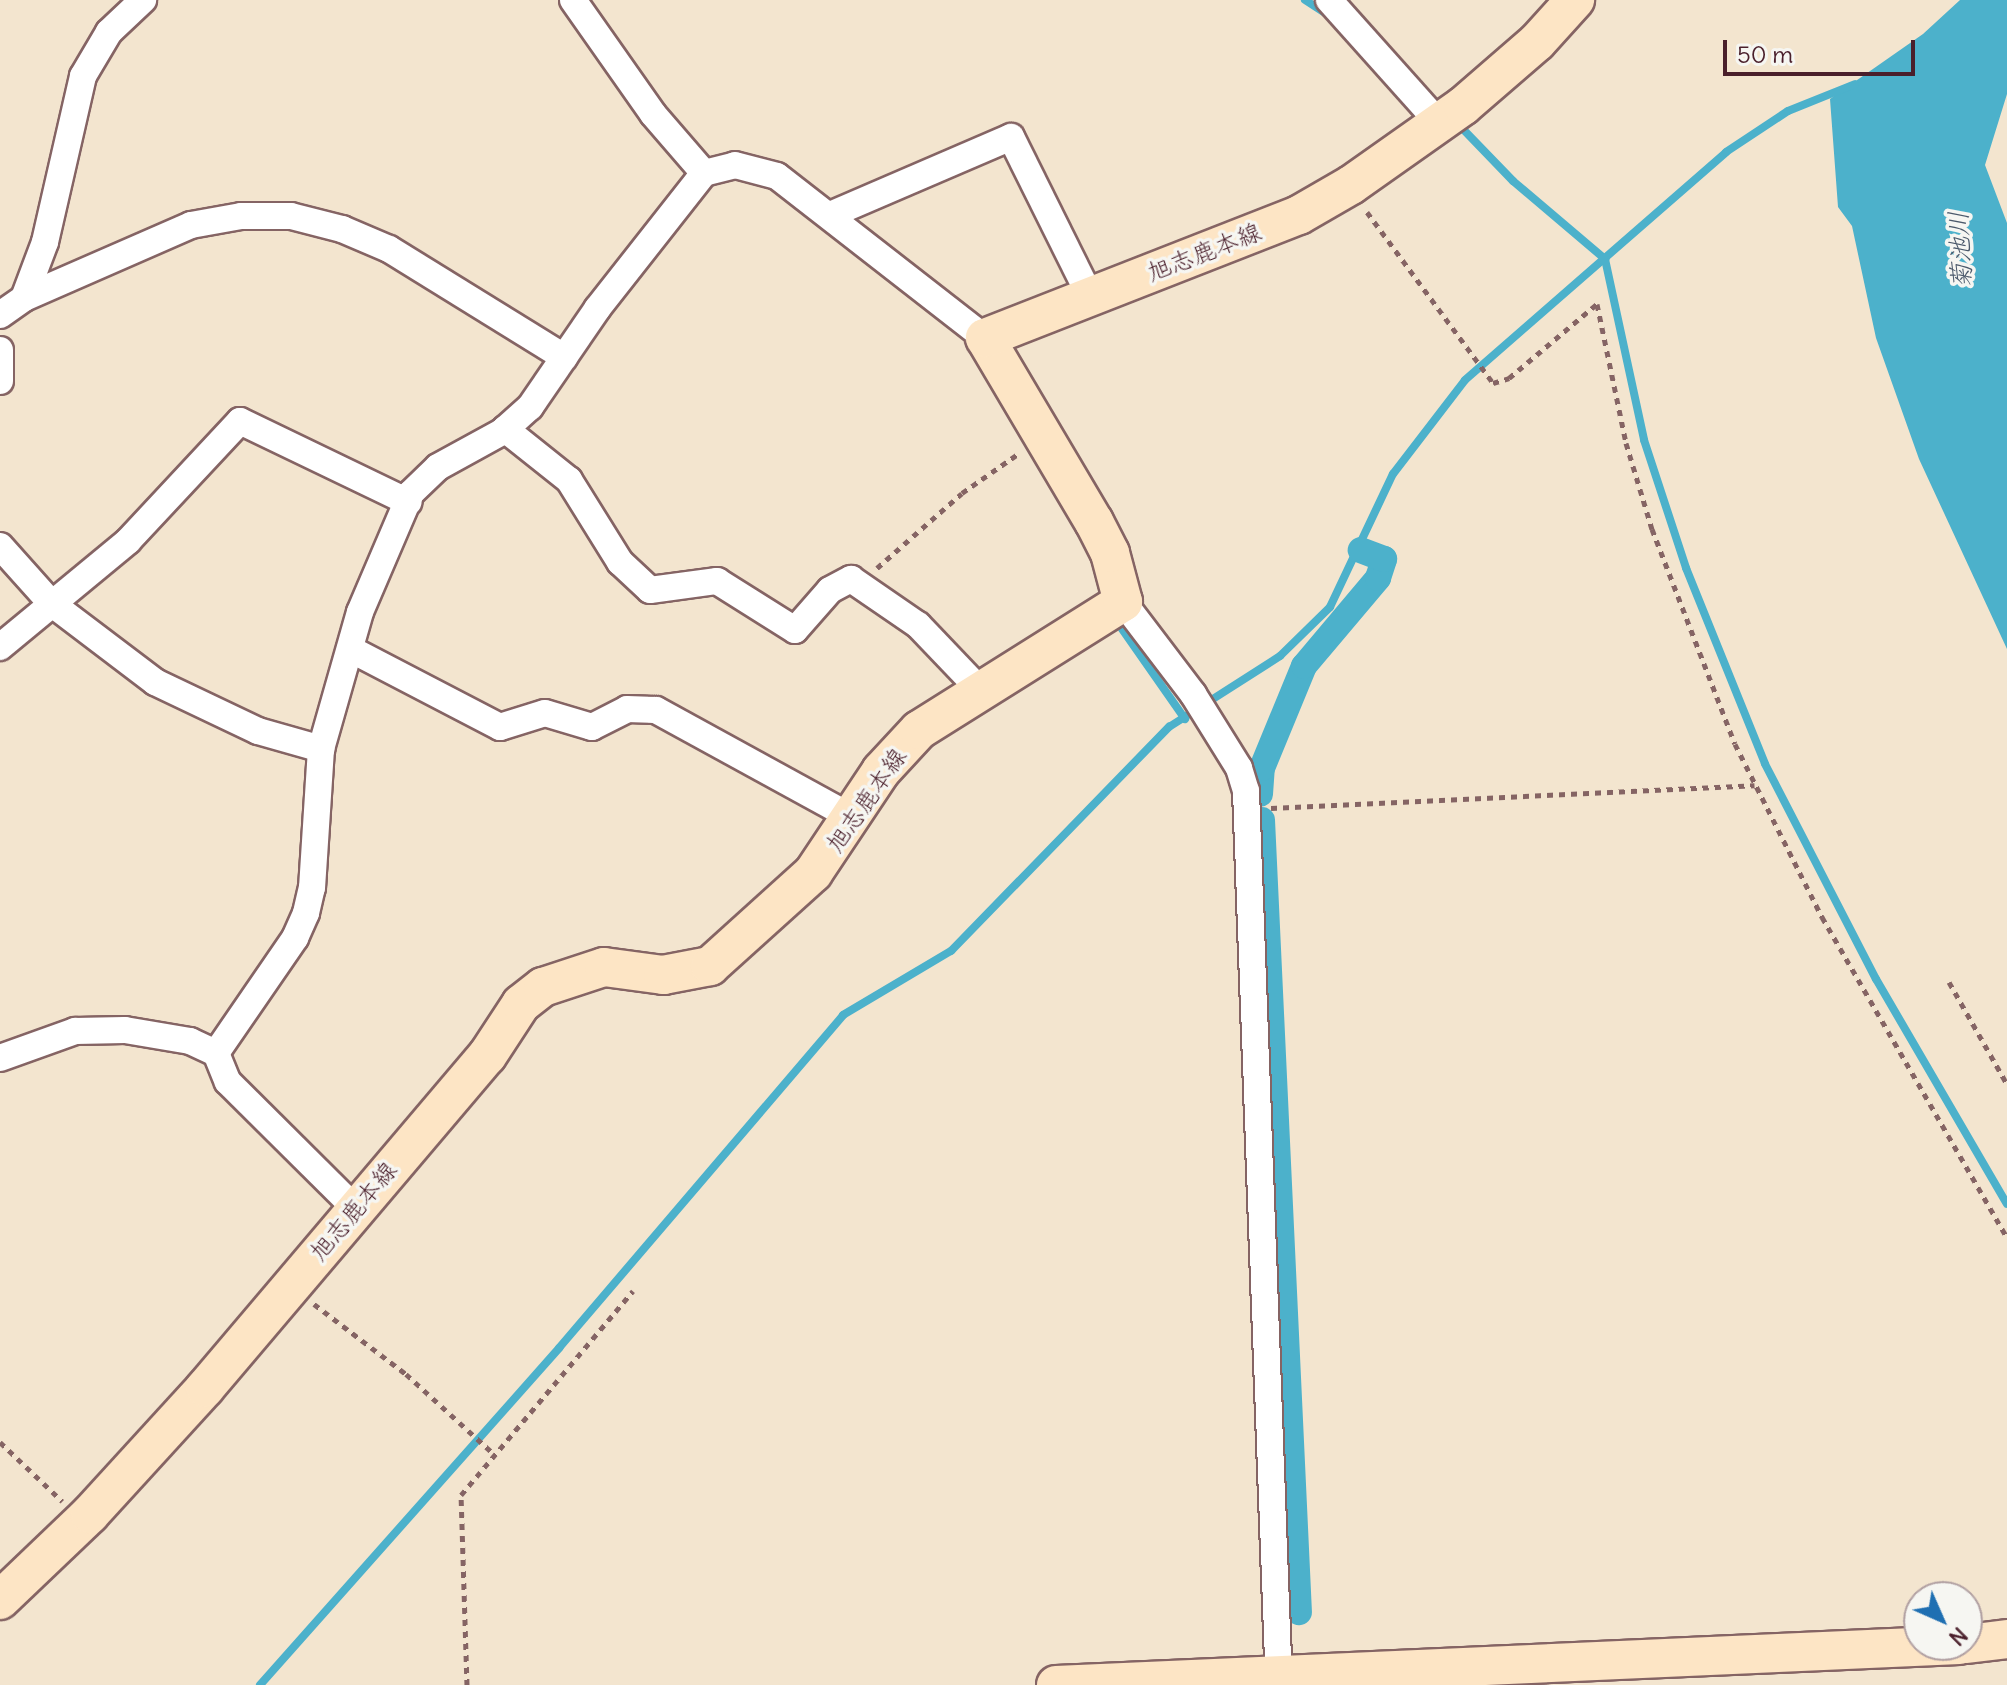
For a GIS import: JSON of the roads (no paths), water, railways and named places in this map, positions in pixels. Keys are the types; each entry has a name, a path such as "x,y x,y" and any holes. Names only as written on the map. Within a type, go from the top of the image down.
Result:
{"main road":[{"name":"旭志鹿本線","path":"985,338 1299,215 1351,185 1439,123 1537,42 1575,0"},
{"path":"985,338 1110,553 1123,602"},
{"name":"旭志鹿本線","path":"0,1600 82,1521 290,1286 354,1207 487,1056 521,1004 543,987 604,967 663,975 710,966 813,873 853,818 881,771 919,730 1123,602"},
{"path":"1983,1642 2007,1639"},
{"path":"1056,1685 1279,1680 1903,1648"}],"street":[{"path":"24,298 45,242 83,76 109,32 143,0"},
{"path":"573,0 653,114 704,173"},
{"path":"1329,0 1439,123"},
{"path":"830,215 1011,137 1090,296"},
{"path":"216,1053 295,938 306,913 312,888 321,749 350,649 408,502 438,467 505,429 530,407 564,357 704,173 735,165 777,176 985,338"},
{"path":"0,315 24,298 191,225 241,216 291,216 342,229 389,249 564,357"},
{"path":"0,350 0,381"},
{"path":"0,647 128,541 240,421 408,502"},
{"path":"505,429 569,480 620,562 650,590 717,581 795,630 842,580 863,584 918,625 982,692"},
{"path":"0,546 51,603 155,682 258,731 321,749"},
{"path":"1123,602 1193,694 1239,768 1247,809 1279,1680"},
{"path":"350,649 500,727 545,713 592,727 627,709 656,710 853,818"},
{"path":"0,1058 75,1031 125,1030 190,1041 216,1053 228,1082 354,1207"}],"water":[{"name":"菊池川","path":"1960,0 2007,0 2007,94 1985,165 2007,223 2007,649 1919,459 1876,338 1852,226 1838,207 1830,99 1923,34"}],"waterway":[{"path":"1305,0 1328,15"},
{"path":"260,1685 559,1348 843,1015 951,951 1169,727 1280,656 1330,607 1393,474 1465,380 1726,152 1788,111 1855,84"},
{"path":"1459,125 1513,181 1605,259 1644,440 1686,568 1765,764 1876,979 2007,1204"},
{"path":"1260,794 1262,768 1304,666 1378,578 1384,559 1361,550"},
{"path":"1122,629 1185,719"},
{"path":"1262,820 1299,1612"}]}
